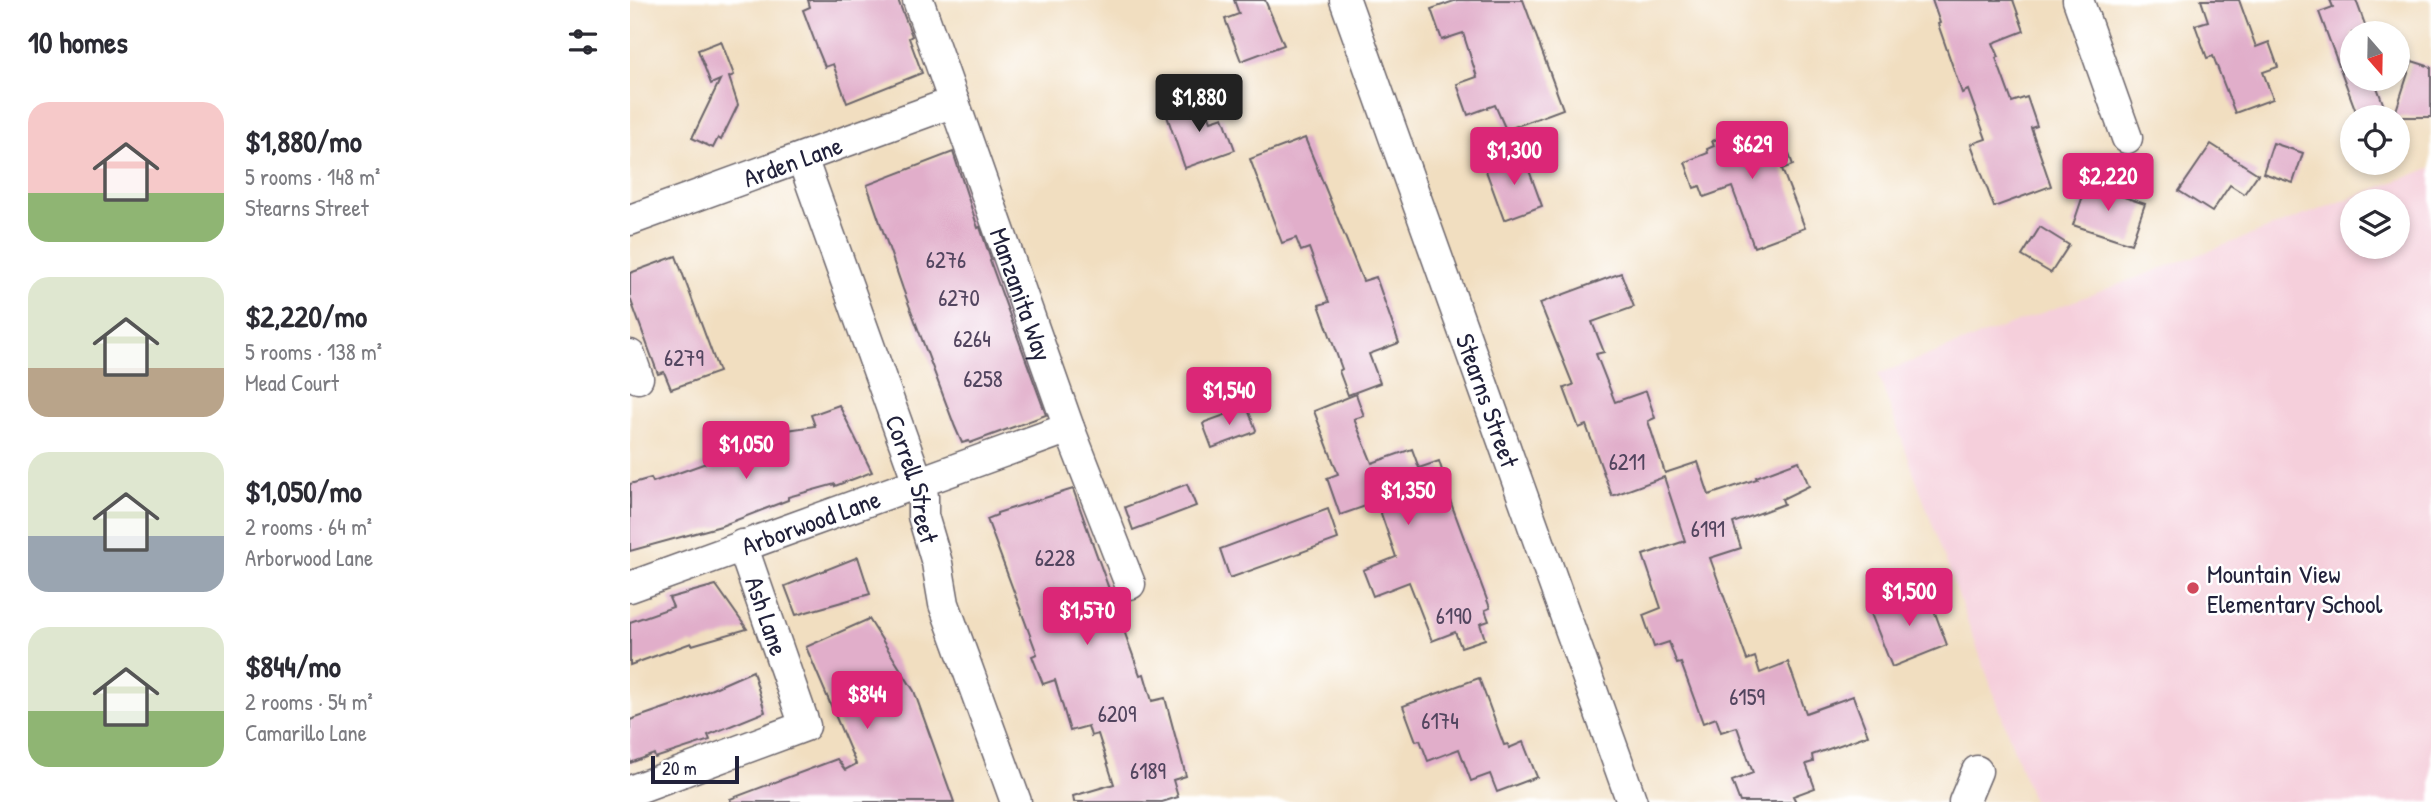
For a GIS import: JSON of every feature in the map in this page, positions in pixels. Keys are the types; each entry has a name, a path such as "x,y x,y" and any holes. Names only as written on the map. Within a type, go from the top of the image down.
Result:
{"street":[{"name":"Manzanita Way","path":"918,0 1069,428 1130,584"},
{"name":"Stearns Street","path":"1345,0 1632,802"},
{"path":"2078,0 2127,138"},
{"name":"Arden Lane","path":"630,220 954,102"},
{"name":"Correll Street","path":"802,158 919,481 923,496 923,516 937,563 944,604 1016,802"},
{"name":"Arborwood Lane","path":"630,587 1069,428"},
{"name":"Ash Lane","path":"630,791 805,726 742,545"},
{"path":"1964,802 1977,771"}],"shaded area":[{"name":"Mountain View Elementary School","path":"2431,168 2431,802 2033,802 1878,374 2340,202 2340,259 2410,259 2410,189 2375,189"}],"building":[{"path":"808,0 898,0 922,73 847,103 833,64 825,67 818,50 803,10 810,7"},
{"path":"1234,0 1265,0 1284,45 1241,61 1225,19 1239,14"},
{"path":"1457,0 1523,0 1563,109 1506,130 1495,105 1468,115 1457,84 1477,77 1463,33 1442,40 1431,9"},
{"path":"1932,0 2013,0 2024,31 1993,43 1999,57 1996,58 2012,102 2027,97 2037,126 2031,128 2051,186 1994,207 1971,144 1986,139 1968,90 1962,93"},
{"path":"2201,0 2239,0 2256,47 2269,42 2278,67 2263,72 2273,99 2235,113 2213,56 2207,58 2195,25 2208,21"},
{"path":"2330,0 2356,0 2364,21 2340,21 2340,69 2319,12 2333,7"},
{"path":"721,41 734,75 729,77 738,105 721,140 718,138 713,148 692,138 720,80 711,84 698,50"},
{"path":"2412,61 2431,67 2431,117 2410,117 2410,105 2398,105 2402,91 2410,91"},
{"path":"2348,91 2378,91 2384,105 2354,105"},
{"path":"1203,100 1211,121 1223,117 1235,150 1185,168 1166,113"},
{"path":"1759,124 1763,133 1779,127 1793,165 1782,169 1805,228 1754,247 1732,187 1704,197 1700,186 1694,188 1685,162 1708,153 1707,149 1714,146 1712,141"},
{"path":"1305,138 1363,281 1376,277 1399,343 1369,354 1380,383 1348,395 1339,371 1342,369 1319,305 1329,302 1309,248 1301,251 1296,238 1282,243 1250,159"},
{"path":"2273,143 2303,153 2293,183 2263,173"},
{"path":"2211,144 2258,174 2244,194 2230,185 2212,212 2179,191"},
{"path":"953,152 1046,415 970,443 962,443 955,427 867,185"},
{"path":"1523,154 1542,206 1504,220 1485,168"},
{"path":"2089,178 2111,185 2109,192 2145,204 2131,244 2073,225"},
{"path":"2040,227 2069,245 2051,273 2022,256"},
{"path":"676,256 719,372 671,389 664,372 658,374 630,298 630,273"},
{"path":"1621,273 1634,307 1592,322 1604,352 1596,354 1615,402 1646,391 1655,418 1648,421 1665,473 1698,462 1709,495 1799,461 1809,486 1782,499 1784,504 1733,523 1741,548 1710,558 1747,660 1755,657 1760,673 1788,662 1806,713 1853,696 1868,735 1812,755 1813,762 1806,764 1815,788 1793,796 1796,802 1740,802 1732,781 1753,773 1737,727 1721,732 1716,718 1703,723 1681,663 1677,664 1669,642 1654,647 1643,615 1661,608 1643,555 1685,541 1664,477 1612,496 1586,425 1579,428 1564,388 1573,385 1540,303"},
{"path":"1356,394 1364,416 1354,419 1372,463 1412,449 1419,468 1439,461 1448,495 1490,608 1485,610 1489,621 1480,624 1485,639 1461,647 1455,632 1432,641 1409,582 1373,596 1363,570 1396,557 1377,502 1340,515 1327,478 1338,474 1314,411"},
{"path":"839,405 872,472 835,486 788,497 788,500 721,526 630,551 630,484 651,478 653,482 705,462 742,454 741,450 781,435 780,431 815,426 811,415"},
{"path":"1247,407 1255,432 1212,448 1203,424"},
{"path":"1187,484 1196,506 1133,530 1125,507"},
{"path":"1073,489 1140,675 1144,674 1152,701 1165,698 1186,776 1173,780 1178,797 1162,802 1074,802 1073,796 1114,784 1098,734 1091,736 1088,726 1070,731 1055,680 1043,684 1032,656 1037,654 987,519 997,513"},
{"path":"1328,509 1338,539 1230,578 1220,549"},
{"path":"858,557 870,594 796,615 785,586"},
{"path":"716,585 747,629 692,645 691,643 630,665 630,622 673,607 669,598"},
{"path":"1926,589 1947,645 1892,667 1870,611"},
{"path":"869,619 914,691 954,802 731,802 730,799 837,759 845,770 856,764 806,647"},
{"path":"753,671 765,712 708,735 710,740 655,758 654,754 630,763 630,720 685,701"},
{"path":"1479,678 1504,745 1508,744 1509,748 1523,742 1537,777 1497,792 1490,774 1471,781 1459,749 1428,761 1420,740 1416,741 1403,706"}],"place":[{"name":"Mountain View Elementary School","path":"2193,588"}]}
